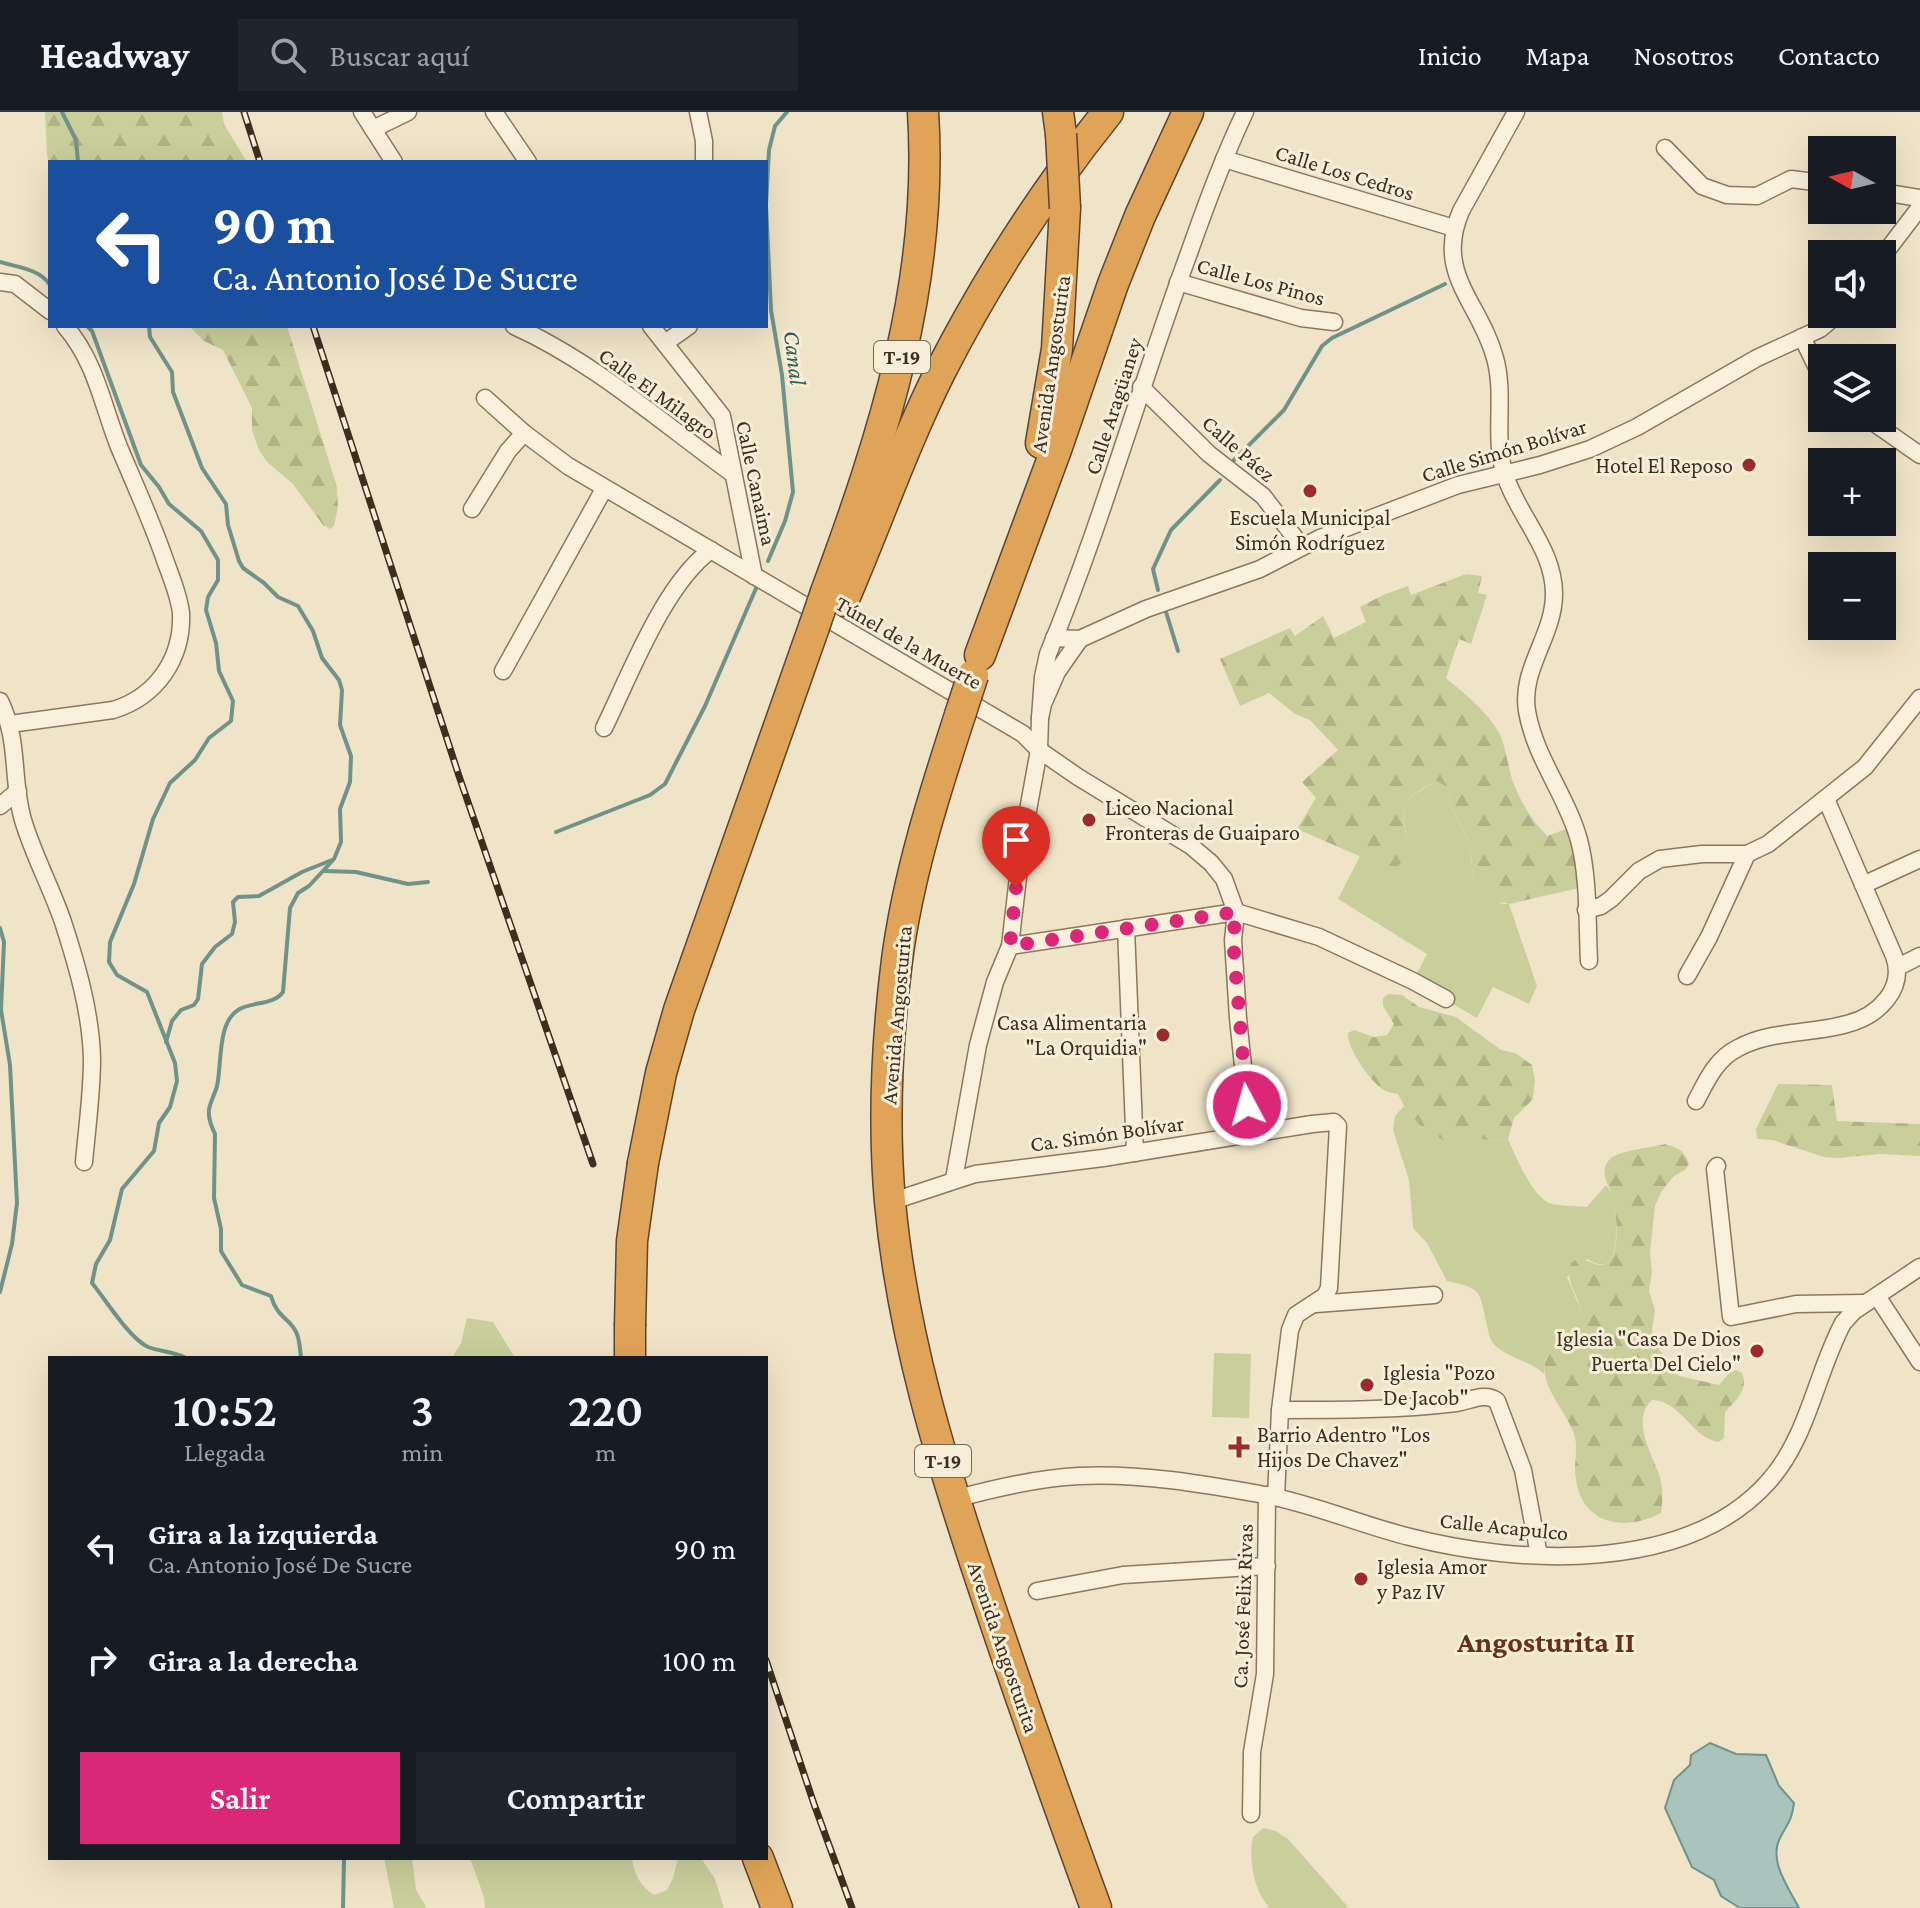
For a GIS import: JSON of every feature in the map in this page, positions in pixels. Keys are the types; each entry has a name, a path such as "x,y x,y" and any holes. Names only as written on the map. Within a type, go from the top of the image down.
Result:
{"highway":[{"name":"T-19","path":"834,596 888,411 909,324 924,180 923,112"},
{"path":"1058,198 1096,112"},
{"path":"630,1356 632,1241 643,1163 661,1073 679,1010 735,849 834,596 940,372 1000,265 1058,198 1108,112"},
{"path":"977,665 1113,284 1153,186 1188,112"},
{"path":"1153,186 1203,112"},
{"name":"Avenida Angosturita","path":"1059,123 1060,312 1047,414 1027,502 916,860 897,958 888,1112 890,1202 913,1349 955,1499 1015,1682 1096,1908"},
{"path":"759,1860 777,1908"}],"street":[{"path":"362,112 393,160"},
{"path":"373,129 408,112"},
{"path":"494,112 527,160"},
{"path":"698,112 704,160"},
{"name":"Calle Aragüaney","path":"1039,724 1045,664 1103,508 1178,282 1245,112"},
{"path":"1515,112 1454,228 1452,259 1496,361 1499,448 1504,472 1551,567 1552,614 1527,680 1527,710 1548,770 1579,841 1589,961"},
{"path":"1665,148 1702,186 1727,195 1757,196 1791,179 1808,181"},
{"name":"Calle Los Cedros","path":"1224,159 1454,228"},
{"path":"1896,194 1920,198"},
{"path":"1895,240 1920,207"},
{"path":"0,282 15,284 48,309"},
{"name":"Calle Los Pinos","path":"1178,282 1301,318 1334,322"},
{"path":"10,724 128,706 158,685 169,666 180,631 178,598 152,522 119,446 89,361 66,328"},
{"name":"Calle El Milagro","path":"518,328 611,384 733,474"},
{"name":"Calle Canaima","path":"653,328 722,416 752,569"},
{"path":"665,343 686,328"},
{"name":"Calle Simón Bolívar","path":"1080,639 1146,609 1260,569 1302,547 1458,485 1557,461 1613,438 1757,358 1820,328"},
{"path":"1802,337 1808,349"},
{"name":"Calle Páez","path":"1141,387 1209,454 1263,496 1302,547"},
{"path":"485,398 568,466 719,554 752,569"},
{"path":"1887,432 1920,455"},
{"path":"472,509 508,451 524,433"},
{"path":"503,671 604,489"},
{"path":"604,728 690,567 719,554"},
{"name":"Túnel de la Muerte","path":"752,569 1039,724"},
{"name":"Túnel de la Muerte","path":"752,569 1023,734 1039,750 1203,856 1224,879 1236,912"},
{"path":"1054,638 1080,639"},
{"path":"954,1179 978,1045 995,982 1010,946 1020,858 1039,750 1039,724 1047,692 1080,639"},
{"path":"1586,910 1601,906 1639,871 1660,859 1702,854 1747,854 1768,844 1865,767 1920,698"},
{"path":"0,701 10,724 24,823 63,921 90,1031 92,1058 84,1162"},
{"path":"0,806 18,791"},
{"path":"1696,1101 1718,1063 1738,1047 1762,1039 1850,1024 1873,1011 1893,992 1898,967 1826,799"},
{"path":"1687,976 1709,937 1747,854"},
{"path":"1863,885 1920,859"},
{"path":"1010,946 1236,912 1319,937 1446,999"},
{"path":"1236,912 1233,940 1250,1134"},
{"path":"1126,928 1135,1153"},
{"path":"1898,967 1920,956"},
{"name":"Ca. Simón Bolívar","path":"890,1202 975,1174 1334,1122"},
{"name":"Ca. José Felix Rivas","path":"1251,1814 1251,1770 1265,1674 1267,1566 1280,1410 1290,1330 1296,1315 1325,1296 1329,1288 1338,1150 1338,1126 1334,1122"},
{"path":"1717,1166 1731,1317 1796,1304 1871,1299 1920,1362"},
{"name":"Calle Acapulco","path":"955,1499 1015,1484 1080,1476 1156,1479 1272,1496 1413,1538 1470,1549 1539,1555 1606,1553 1669,1542 1715,1522 1750,1500 1771,1479 1792,1448 1847,1318 1920,1267"},
{"path":"1314,1304 1434,1295"},
{"path":"1280,1410 1372,1409 1493,1397 1523,1470 1539,1555"},
{"path":"1037,1591 1123,1575 1267,1566"}],"green space":[{"path":"45,112 222,112 224,124 246,160 48,160"},
{"path":"191,328 288,328 337,487 338,507 334,526 330,529 323,525 293,484 267,462 252,430 252,408 223,350 204,341"},
{"path":"1466,574 1482,576 1478,593 1487,595 1471,644 1459,639 1446,678 1477,705 1496,728 1519,795 1541,830 1547,836 1574,826 1584,887 1509,904 1489,900 1473,878 1470,844 1452,808 1448,788 1437,781 1406,802 1403,816 1406,851 1390,878 1376,877 1359,856 1297,829 1316,798 1302,782 1338,750 1310,720 1295,714 1269,693 1240,706 1220,659 1290,628 1295,636 1323,616 1334,638 1366,622 1360,607 1383,595 1408,586 1411,595"},
{"path":"1437,781 1448,788 1452,808 1470,844 1473,878 1502,904 1509,904 1537,986 1529,1004 1493,987 1477,1018 1413,981 1427,954 1338,899 1360,856 1376,877 1407,839 1403,816 1406,802"},
{"path":"1388,994 1402,995 1419,1007 1456,1017 1501,1050 1515,1053 1532,1065 1535,1080 1533,1099 1514,1118 1508,1139 1489,1141 1477,1137 1445,1141 1421,1127 1398,1094 1380,1087 1367,1074 1355,1056 1348,1033 1354,1030 1374,1037 1387,1035 1394,1024 1383,1006 1383,998"},
{"path":"1778,1084 1832,1085 1837,1121 1920,1124 1920,1156 1880,1154 1824,1157 1772,1140 1757,1139 1756,1129"},
{"path":"1404,1106 1421,1127 1451,1142 1477,1136 1489,1141 1508,1139 1530,1184 1549,1203 1587,1207 1606,1185 1612,1195 1616,1222 1613,1253 1605,1264 1587,1259 1567,1277 1581,1310 1579,1324 1553,1348 1545,1360 1544,1374 1492,1342 1478,1293 1467,1286 1447,1281 1427,1243 1413,1228 1409,1180 1393,1130 1395,1116"},
{"path":"1665,1144 1680,1150 1689,1164 1661,1192 1655,1206 1649,1291 1655,1310 1652,1331 1659,1349 1679,1376 1719,1385 1736,1370 1742,1373 1744,1385 1725,1412 1724,1438 1719,1442 1701,1434 1671,1406 1652,1400 1646,1408 1643,1426 1660,1478 1661,1513 1647,1519 1620,1523 1596,1515 1580,1495 1575,1475 1575,1437 1551,1392 1545,1363 1552,1350 1578,1323 1580,1308 1571,1285 1571,1263 1577,1259 1598,1265 1608,1263 1615,1247 1616,1214 1605,1174 1607,1163 1622,1153"},
{"path":"467,1318 493,1322 514,1356 453,1356 461,1343"},
{"path":"1214,1353 1251,1354 1249,1418 1212,1417"},
{"path":"1263,1828 1276,1831 1288,1839 1349,1908 1270,1908 1260,1894 1252,1865 1253,1837"},
{"path":"384,1860 412,1860 416,1890 427,1908 394,1908"},
{"path":"471,1860 632,1860 638,1879 654,1895 667,1890 678,1860 702,1860 715,1879 724,1908 485,1908"}],"water":[{"path":"1710,1743 1736,1754 1766,1755 1779,1786 1794,1803 1776,1856 1781,1874 1799,1908 1740,1908 1721,1896 1714,1880 1692,1867 1665,1808 1674,1780 1690,1765 1691,1755"}],"waterway":[{"path":"62,112 76,140 78,160"},
{"name":"Canal","path":"768,168 775,126 787,112"},
{"name":"Canal","path":"768,247 771,310 782,375 793,492 768,561"},
{"path":"0,262 34,272 48,282"},
{"path":"1234,460 1284,410 1322,346 1332,338 1445,284"},
{"path":"89,328 141,465 169,504 201,531 218,560 218,580 208,597 206,610 216,643 219,671 233,701 231,721 209,738 195,760 170,783 153,819 134,884 110,942 109,962 117,975 147,992 175,1063 177,1081 170,1107 159,1123 154,1151 122,1189 110,1240 96,1264 92,1283 141,1342 148,1347 181,1356"},
{"path":"149,328 150,337 172,372 173,392 202,468 226,504 228,525 239,561 243,568 278,597 298,606 313,631 322,658 339,680 342,690 340,725 351,756 350,782 340,809 341,842 334,859 309,886 298,893 290,908 283,992 274,999 238,1010 227,1024 217,1086 209,1113 215,1134 214,1198 221,1229 221,1251 242,1285 271,1296 277,1309 296,1332 301,1356"},
{"path":"1158,590 1153,569 1171,530 1220,480"},
{"path":"556,832 650,795 665,784 705,706 757,586"},
{"path":"1166,612 1178,651"},
{"path":"166,1042 172,1021 181,1010 194,1005 198,999 202,964 215,947 232,934 235,922 233,902 238,897 259,896 302,872 332,860"},
{"path":"324,871 356,872 408,884 428,882"},
{"path":"0,928 4,942 1,1010 10,1065 17,1203 12,1244 0,1292"},
{"path":"343,1908 344,1860"}],"railway":[{"path":"244,112 259,160"},
{"path":"314,328 459,776 593,1164"},
{"path":"768,1666 852,1908"}],"place":[{"name":"Hotel El Reposo","path":"1749,465"},
{"name":"Escuela Municipal Simón Rodríguez","path":"1310,491"},
{"name":"Liceo Nacional Fronteras de Guaiparo","path":"1089,820"},
{"name":"Casa Alimentaria \"La Orquidia\"","path":"1163,1035"},
{"name":"Iglesia \"Casa De Dios Puerta Del Cielo\"","path":"1757,1351"},
{"name":"Iglesia \"Pozo De Jacob\"","path":"1367,1385"},
{"name":"Barrio Adentro \"Los Hijos De Chavez\"","path":"1239,1447"},
{"name":"Iglesia Amor y Paz IV","path":"1361,1579"}],"district":[{"name":"Angosturita II","path":"1546,1642"}],"route":[{"path":"1016,888 1010,946 1236,912 1233,940 1247,1105"}]}
